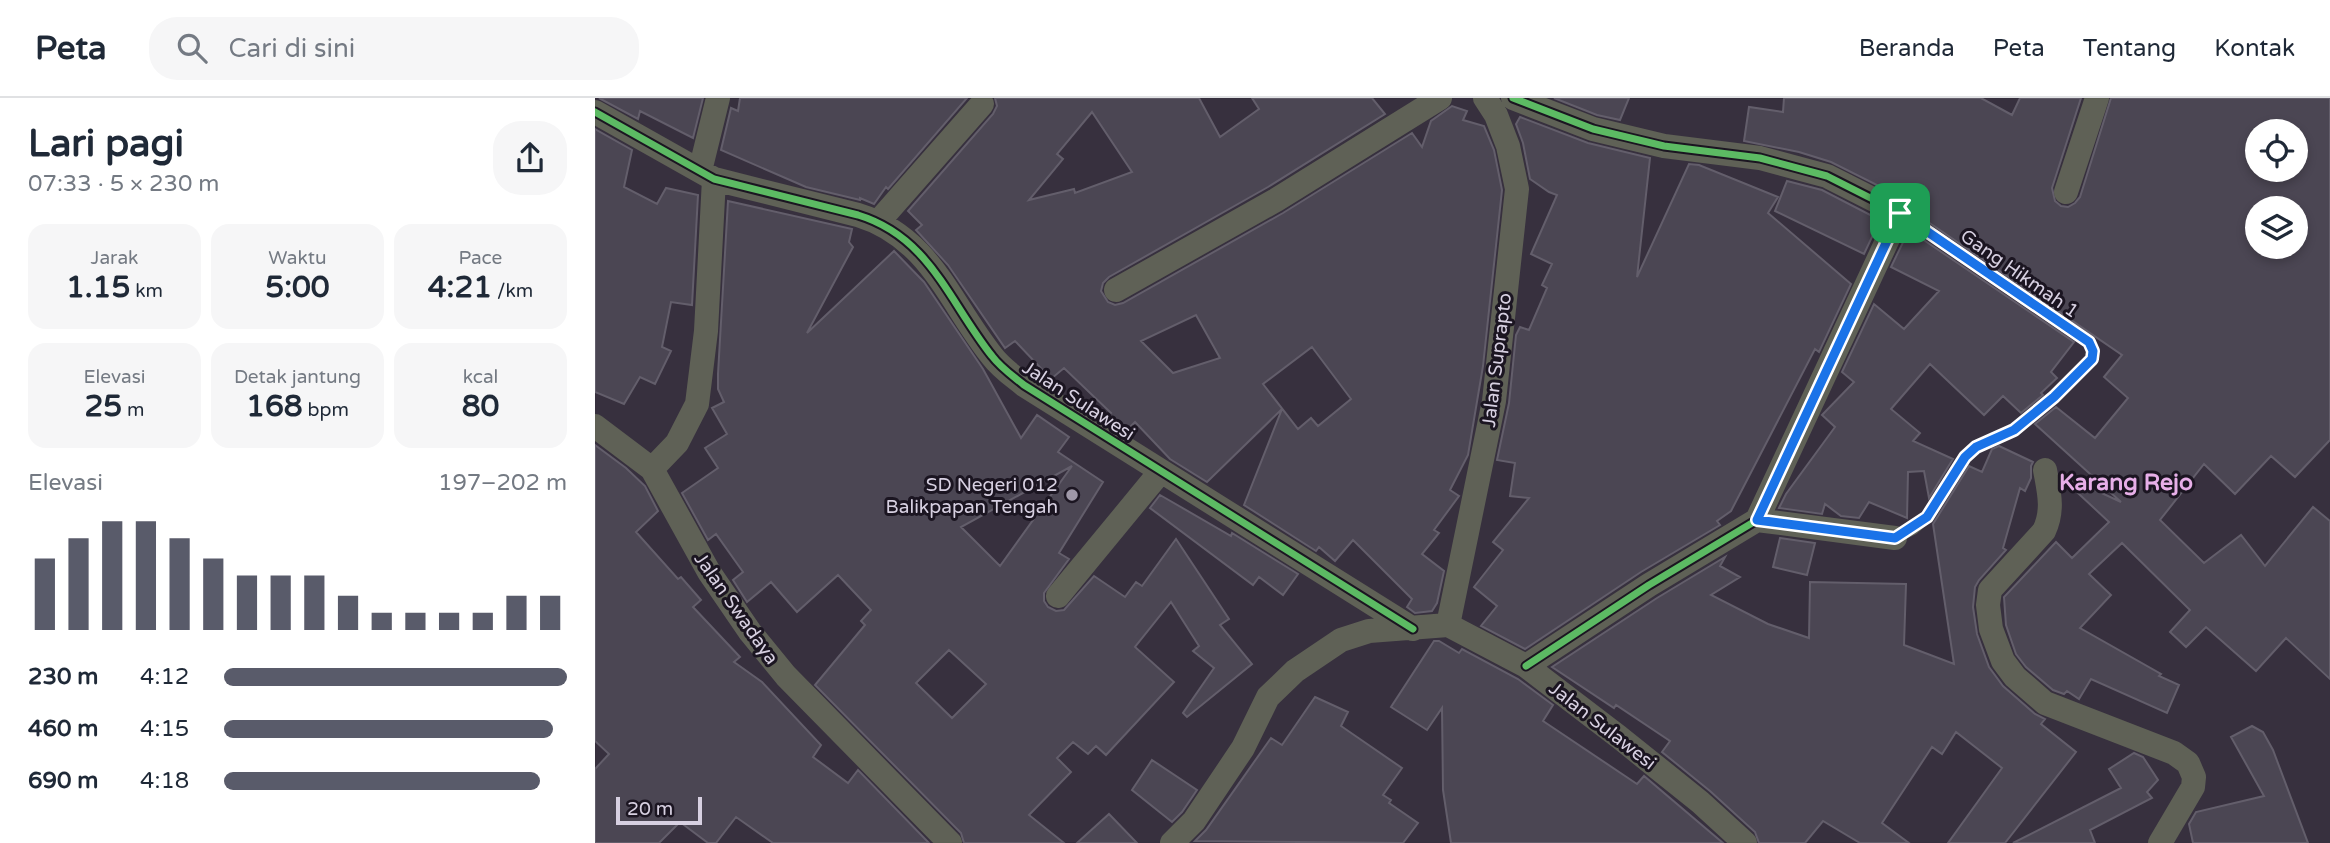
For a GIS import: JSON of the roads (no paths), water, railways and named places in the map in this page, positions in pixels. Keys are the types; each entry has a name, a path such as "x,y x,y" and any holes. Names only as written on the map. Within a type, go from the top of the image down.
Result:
{"street":[{"path":"652,469 677,443 697,404 706,331 707,175 718,98"},
{"path":"1116,290 1276,200 1440,98"},
{"name":"Jalan Suprapto","path":"1448,625 1494,401 1517,188 1508,146 1496,115 1485,98"},
{"path":"1513,98 1593,129 1664,146 1760,158 1827,176 1900,213 1757,520 1650,585 1526,666"},
{"path":"2066,192 2097,98"},
{"path":"879,221 982,104"},
{"path":"595,112 707,175"},
{"name":"Jalan Sulawesi","path":"707,175 879,221 897,232 921,252 993,358 1024,385 1413,629"},
{"name":"Jalan Swadaya","path":"595,426 652,469 709,572 750,632 786,676 950,843"},
{"path":"2045,470 2052,503 2050,520 2044,531 1990,590 1989,614 1996,646 2015,677 2045,703 2162,747 2188,763 2194,777 2193,787 2160,843"},
{"path":"1058,596 1161,471"},
{"path":"1757,520 1895,538"},
{"path":"1172,843 1194,821 1243,748 1268,696 1295,671 1341,640 1369,631 1448,625"},
{"name":"Jalan Sulawesi","path":"1448,625 1526,666 1700,802 1745,843"}],"lane":[{"name":"Gang Hikmah 1","path":"1895,538 1927,517 1965,457 1976,447 2014,430 2054,397 2092,359 2093,351 2089,342 1900,213"}],"place":[{"name":"SD Negeri 012 Balikpapan Tengah","path":"1072,495"}],"district":[{"name":"Karang Rejo","path":"2126,482"}]}
